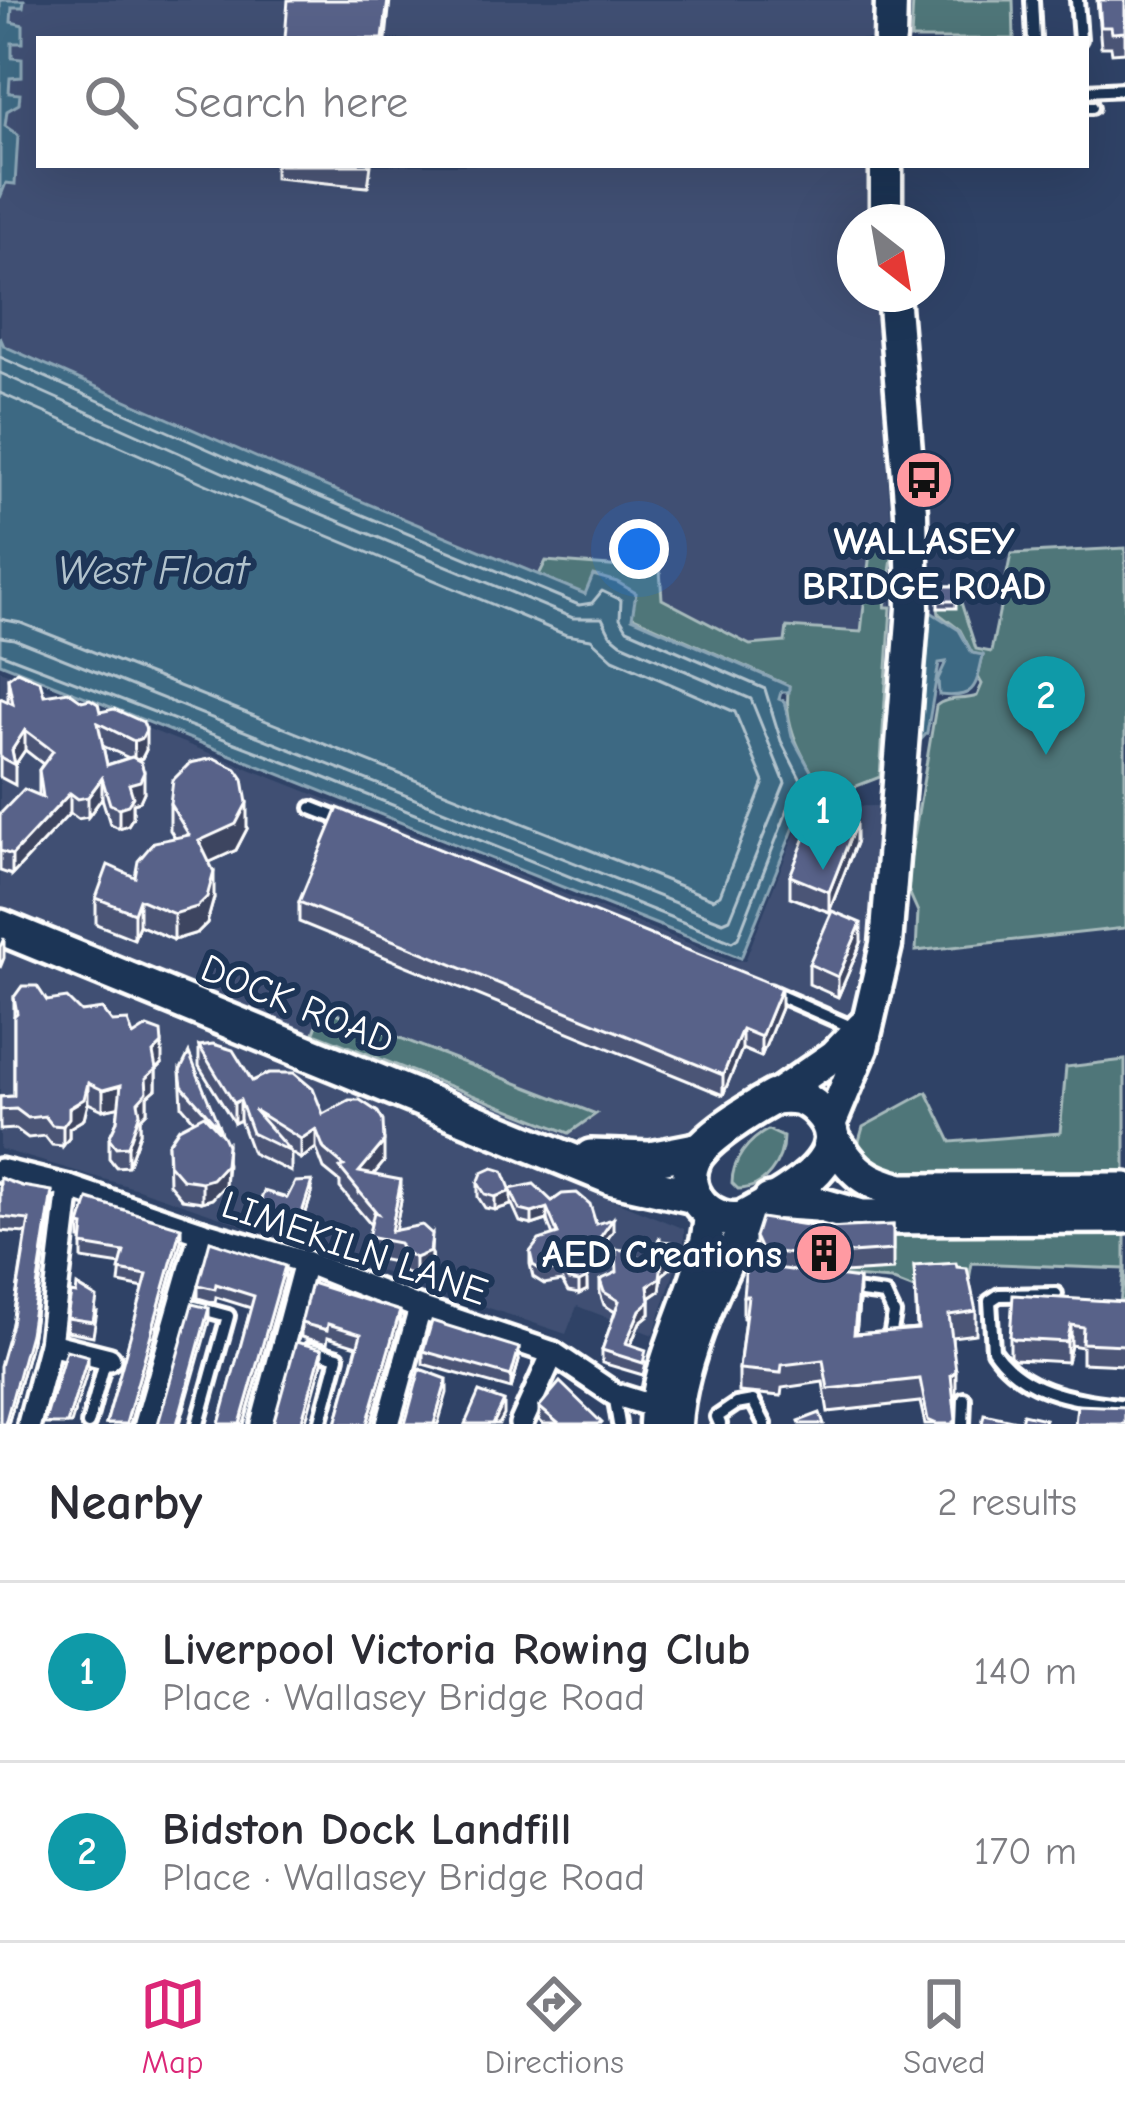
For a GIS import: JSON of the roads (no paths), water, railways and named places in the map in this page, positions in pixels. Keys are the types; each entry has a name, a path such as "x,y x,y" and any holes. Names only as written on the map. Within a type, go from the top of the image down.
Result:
{"highway":[{"name":"DOCK ROAD","path":"0,927 613,1178 702,1205"},
{"path":"830,1133 827,1157 815,1173 762,1207 731,1222 702,1205 690,1173 701,1150 774,1097 799,1096 823,1114 846,1161 872,1184 902,1191 1125,1190"},
{"name":"DOCK ROAD","path":"565,1156 650,1159 701,1150"},
{"path":"762,1207 817,1204 862,1217 1125,1216"}],"main road":[{"path":"890,36 891,0"},
{"path":"886,168 886,204"},
{"path":"830,1133 862,1048 886,945 914,608 911,512 894,312"},
{"path":"774,1097 835,1055 864,1024"},
{"path":"666,1417 707,1250 702,1205"},
{"path":"666,1417 762,1207"}],"street":[{"name":"LIMEKILN LANE","path":"0,1170 69,1187 305,1262 553,1353 614,1394 666,1417"},
{"path":"28,1424 50,1344 69,1187"},
{"path":"146,1424 201,1232"},
{"path":"262,1424 305,1262"},
{"path":"388,1424 420,1308"},
{"path":"50,1344 108,1359"},
{"path":"521,1424 553,1353"}],"lane":[{"path":"1032,0 1034,36"},
{"path":"1077,0 1080,36"},
{"path":"1089,92 1125,89"},
{"path":"312,808 356,825"},
{"path":"763,988 864,1024"},
{"path":"842,1289 885,1295 894,1314 890,1337"},
{"path":"1056,1294 999,1295 990,1301 993,1350 1023,1382 1072,1399 1125,1406"},
{"path":"181,1304 227,1316 198,1424"},
{"path":"284,1342 338,1357 320,1424"},
{"path":"88,1424 108,1359"},
{"path":"614,1394 619,1424"},
{"path":"963,1424 964,1399"},
{"path":"720,1424 717,1417 736,1404 753,1401 765,1424"}],"water":[{"path":"0,0 24,0 23,7 12,7 11,22 23,25 23,43 12,43 12,58 22,59 22,77 10,78 9,93 20,94 19,104 7,111 5,126 18,135 15,184 6,183 0,198"},
{"name":"West Float","path":"0,337 4,346 260,459 585,594 593,575 617,582 636,593 632,618 789,686 789,692 781,692 779,699 784,701 792,737 826,798 803,805 741,958 0,663"},
{"path":"926,609 959,630 972,653 983,655 972,689 960,695 939,695 938,679 946,662 939,663 927,733 917,744"}],"place":[{"name":"WALLASEY BRIDGE ROAD","path":"924,480"},
{"name":"Bidston Dock Landfill","path":"1046,755"},
{"name":"Liverpool Victoria Rowing Club","path":"823,870"},
{"name":"AED Creations","path":"824,1253"}]}
